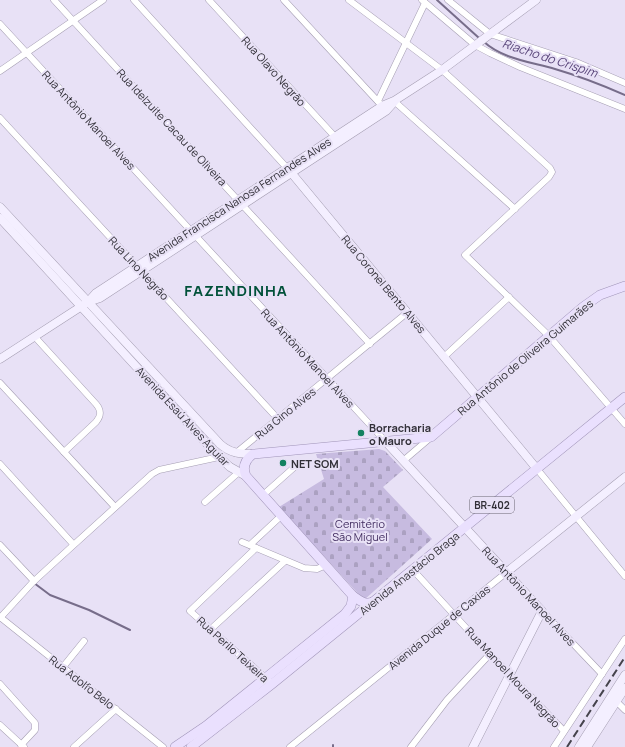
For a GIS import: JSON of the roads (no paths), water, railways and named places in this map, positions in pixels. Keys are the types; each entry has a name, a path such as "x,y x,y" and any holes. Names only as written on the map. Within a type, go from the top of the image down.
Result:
{"main road":[{"name":"Rua Antônio de Oliveira Guimarães","path":"431,437 548,335 588,303 600,295 625,286"},
{"name":"Avenida Anastácio Braga","path":"191,747 217,723 269,681 373,602 625,397"},
{"path":"242,474 245,463 253,454 431,437"},
{"name":"Avenida Esaú Alves Aguiar","path":"242,474 263,495 353,596 364,603 369,604 373,602"},
{"name":"Avenida Anastácio Braga","path":"269,681 345,614 351,606 353,596"},
{"name":"Avenida Anastácio Braga","path":"175,747 217,723"}],"street":[{"name":"Rua Idelzuite Cacau de Oliveira","path":"54,0 370,344"},
{"path":"0,70 103,0"},
{"name":"Rua Coronel Bento Alves","path":"134,0 289,170 445,356 625,576"},
{"name":"Rua Olavo Negrão","path":"209,0 337,139"},
{"path":"284,0 382,106 424,1 475,45 520,67 625,109"},
{"path":"349,0 442,70 549,167 552,172 549,177 465,255 548,335 625,424"},
{"path":"448,0 490,34 582,64 625,83"},
{"name":"Avenida Francisca Nanosa Fernandes Alves","path":"0,359 85,304 100,298 139,268 337,139 382,106 394,101 442,70 536,0"},
{"name":"Rua Antônio Manoel Alves","path":"0,24 327,379 602,674"},
{"path":"394,101 515,209"},
{"name":"Rua Lino Negrão","path":"0,118 278,419"},
{"name":"Avenida Esaú Alves Aguiar","path":"0,207 153,379 219,457 242,474"},
{"name":"Avenida Esaú Alves Aguiar","path":"0,218 85,304"},
{"path":"445,356 509,297"},
{"name":"Rua Gino Alves","path":"236,453 408,312"},
{"path":"35,337 96,404 100,411 100,417 96,422 64,452"},
{"name":"Avenida Esaú Alves Aguiar","path":"153,379 227,450 236,453 253,454"},
{"path":"0,383 115,507"},
{"name":"Rua Antônio de Oliveira Guimarães","path":"403,461 431,437"},
{"path":"0,617 34,581 144,480 160,470 236,453"},
{"path":"263,495 299,463"},
{"path":"0,464 73,544"},
{"path":"205,502 242,474"},
{"name":"Avenida Duque de Caxias","path":"290,747 625,477"},
{"path":"253,547 281,516"},
{"path":"242,542 309,570 317,569 326,565"},
{"path":"0,545 34,581"},
{"name":"Rua Perilo Teixeira","path":"253,547 190,611 269,681"},
{"path":"211,629 285,561"},
{"name":"Rua Manoel Moura Negrão","path":"413,570 490,654 564,731"},
{"path":"473,747 542,611"},
{"name":"Rua Adolfo Belo","path":"0,617 163,747"},
{"path":"554,747 625,639"},
{"path":"64,667 84,641"},
{"path":"411,747 447,700 490,654"},
{"path":"587,747 614,699 625,675"},
{"path":"0,684 35,723 34,730 23,746 0,725"},
{"path":"579,747 614,699 625,688"},
{"path":"614,699 625,710"},
{"path":"74,747 116,709"}],"waterway":[{"name":"Riacho do Crispim","path":"437,0 479,38"},
{"name":"Riacho do Crispim","path":"483,41 499,52 508,56 555,69 599,84 625,95"},
{"path":"34,583 50,595 89,610 130,630"}],"railway":[{"path":"567,747 625,657"}],"place":[{"name":"Borracharia o Mauro","path":"361,433"},
{"name":"NET SOM","path":"283,463"}],"district":[{"name":"FAZENDINHA","path":"236,290"}],"park label":[{"name":"Cemitério São Miguel","path":"360,529"}]}
